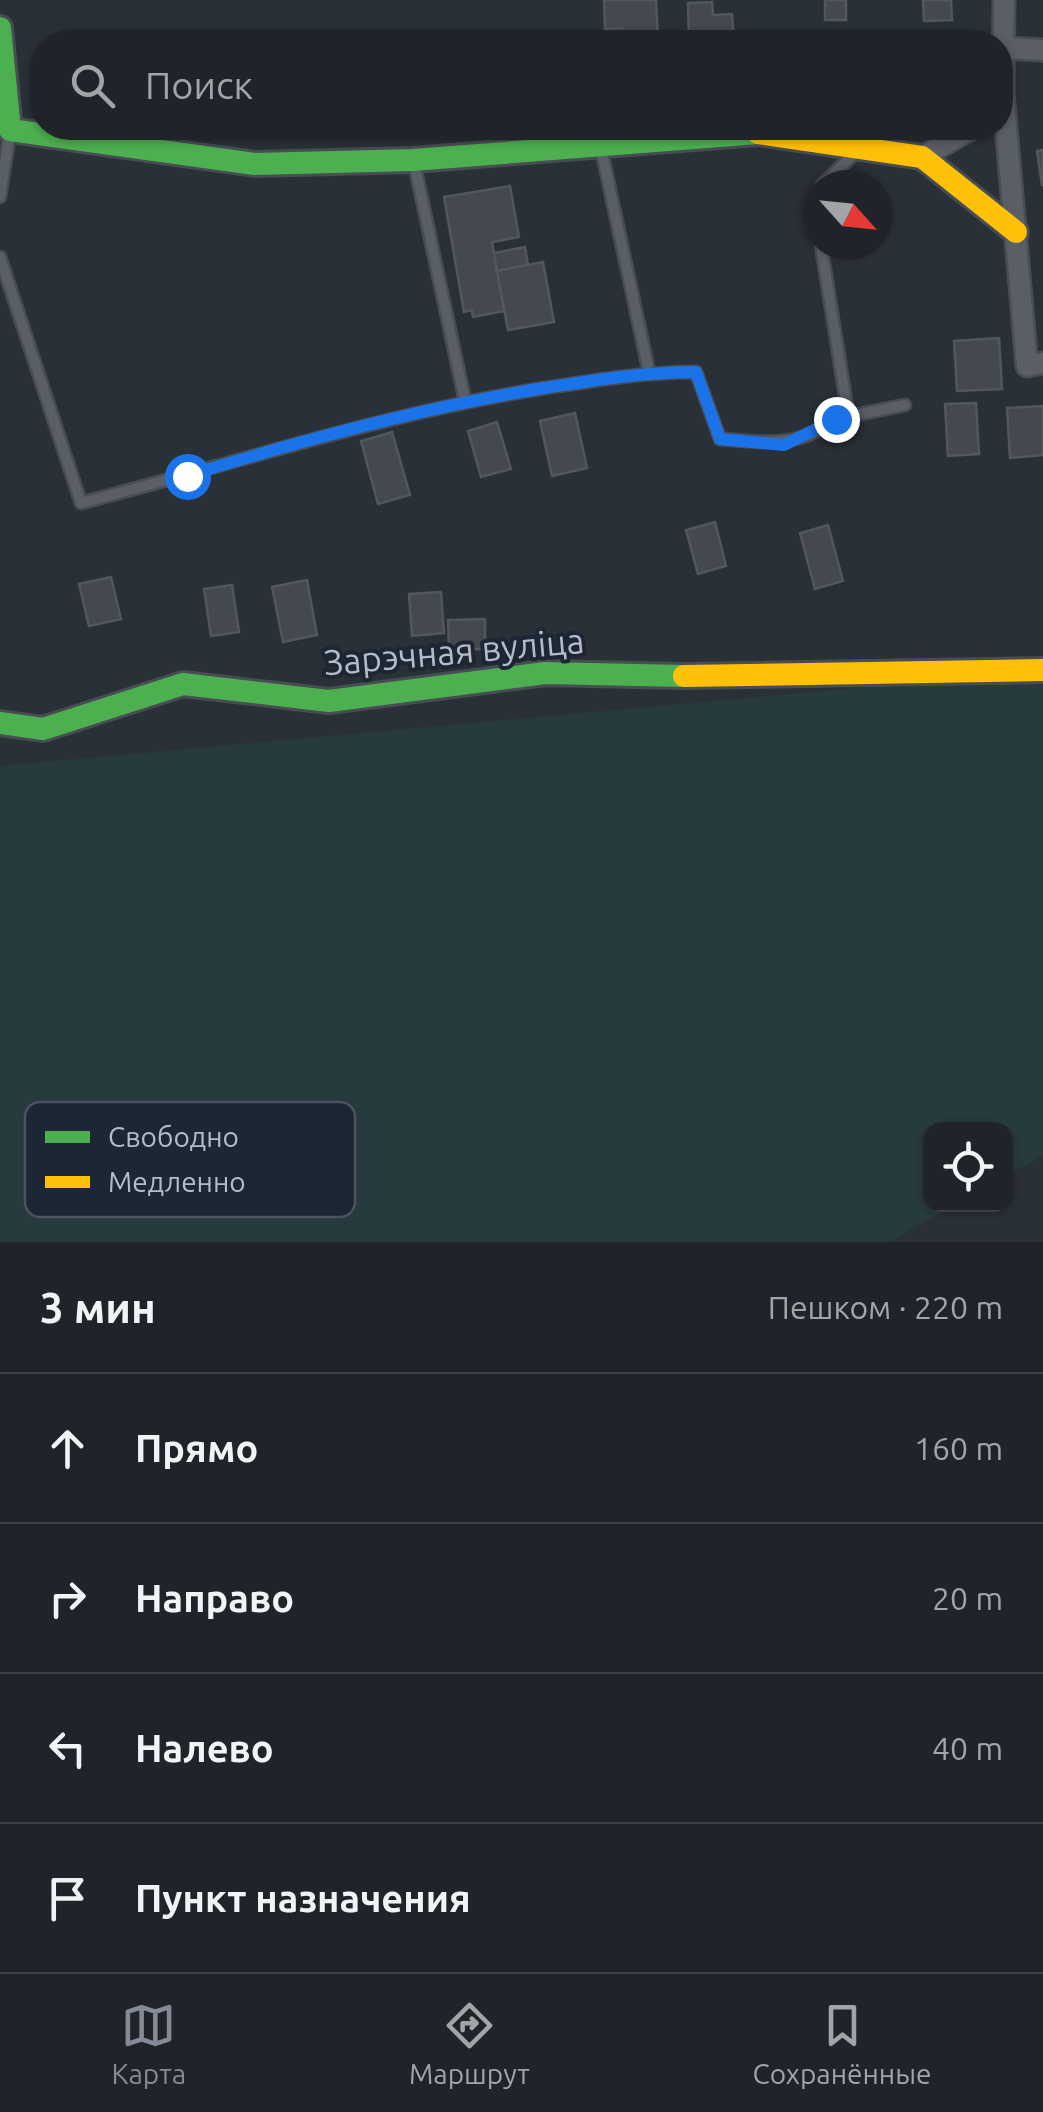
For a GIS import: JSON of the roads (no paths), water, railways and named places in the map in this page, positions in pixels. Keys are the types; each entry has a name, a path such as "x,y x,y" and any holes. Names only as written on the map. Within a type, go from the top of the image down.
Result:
{"street":[{"path":"1004,0 1004,30"},
{"path":"0,28 10,130 30,133"},
{"path":"1013,48 1043,50"},
{"path":"82,140 255,164 413,160 666,140"},
{"path":"818,140 922,158 1016,232"},
{"path":"922,158 953,140"},
{"path":"1007,140 1027,366 1043,364"},
{"name":"Зарэчная вуліца","path":"0,723 43,730 183,684 329,701 546,673 675,676 1043,670"}],"lane":[{"path":"0,197 10,130"},
{"path":"601,145 648,372"},
{"path":"837,170 860,147"},
{"path":"413,160 465,401"},
{"path":"0,257 81,503 304,439 465,401 648,372 696,372 720,439 784,445 836,419 905,405"},
{"path":"824,260 846,401 836,419"}]}
